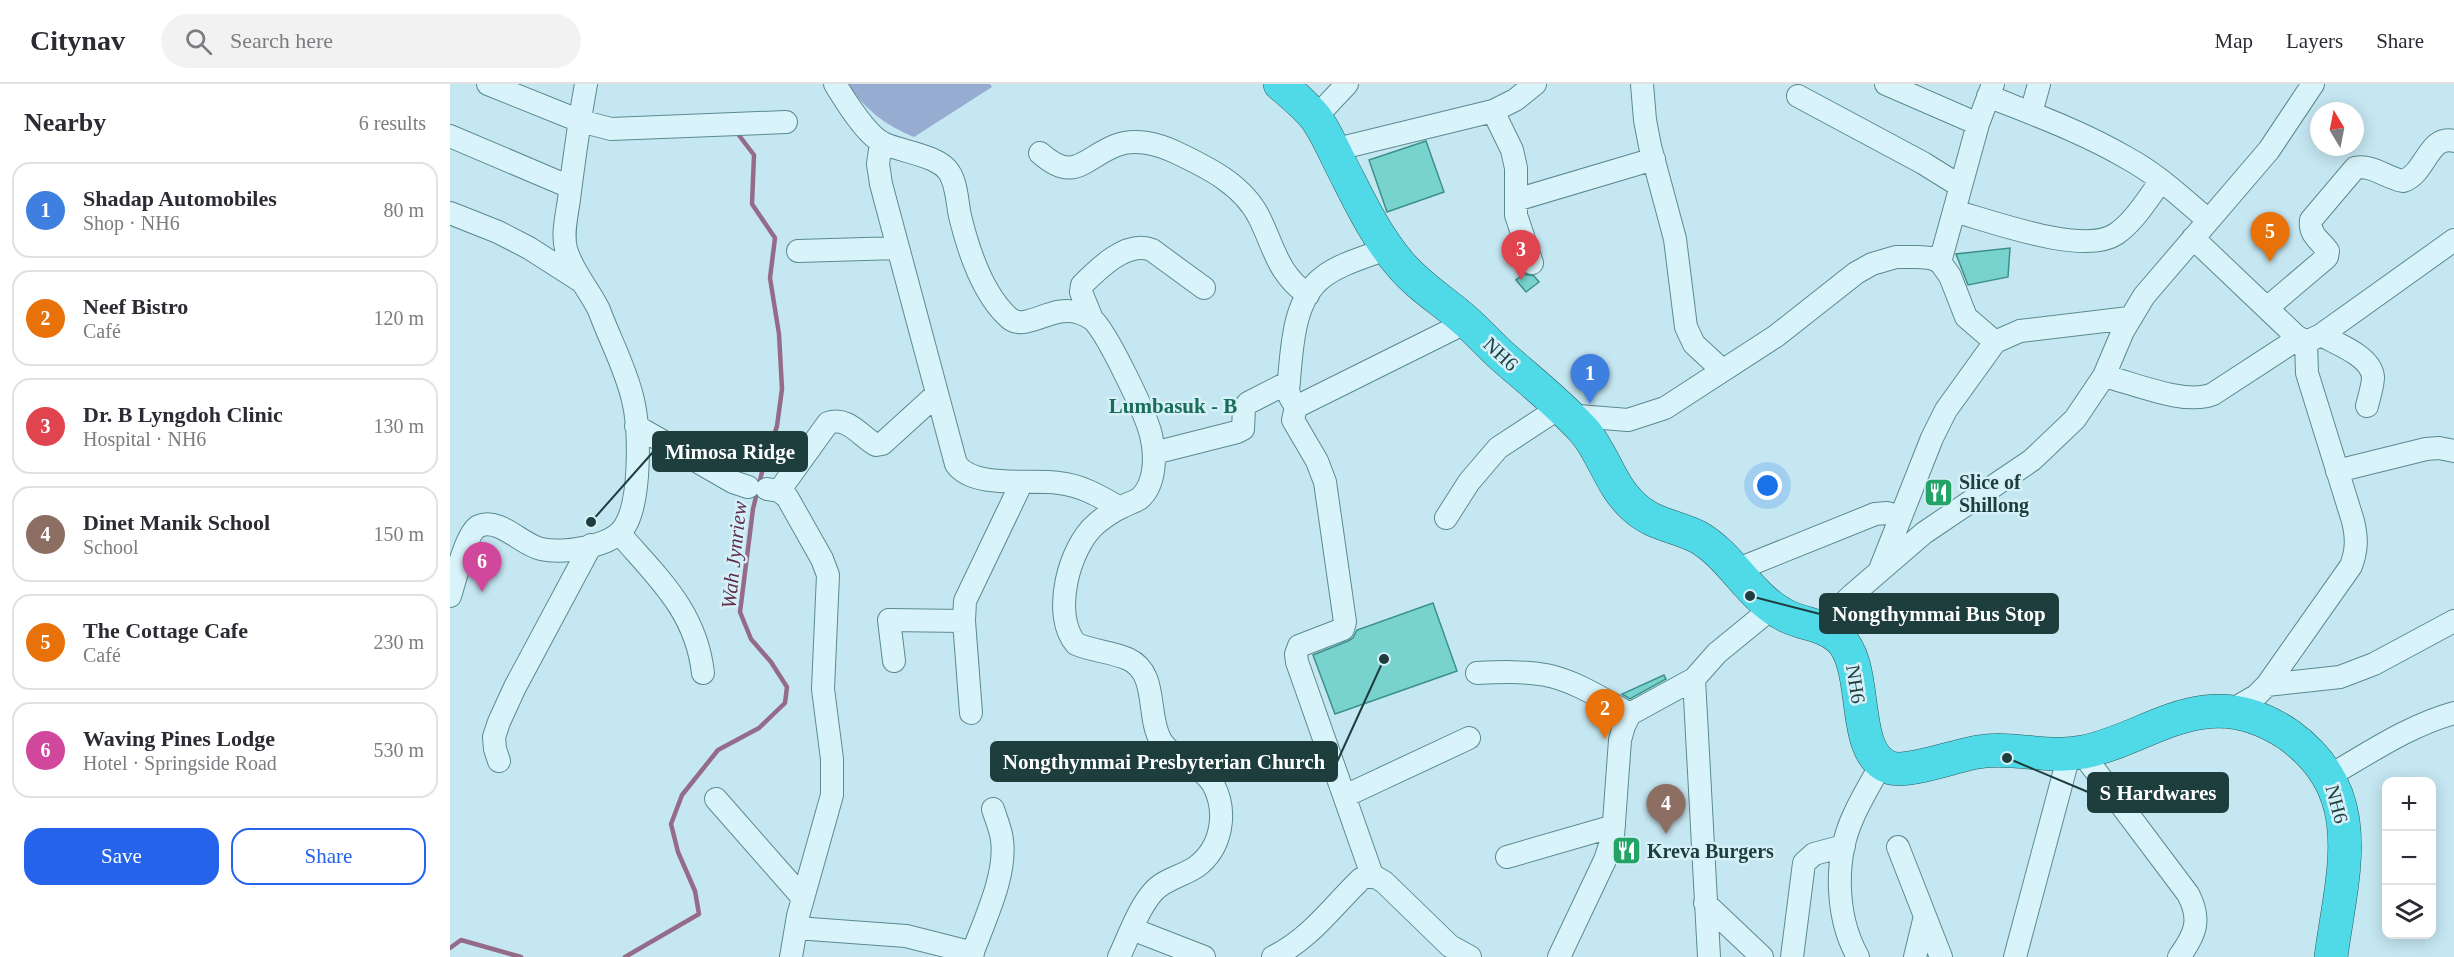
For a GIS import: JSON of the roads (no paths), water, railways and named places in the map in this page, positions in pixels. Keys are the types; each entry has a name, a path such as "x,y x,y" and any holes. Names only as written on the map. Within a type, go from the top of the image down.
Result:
{"highway":[{"name":"NH6","path":"1280,84 1315,118 1374,229 1401,266 1467,322 1586,434 1620,493 1635,509 1653,520 1698,537 1736,570 1772,608 1786,617 1820,626 1836,635 1846,645 1855,661 1863,726 1868,743 1882,762 1891,768 1906,768 1992,750 2075,754 2114,744 2186,716 2214,711 2255,717 2277,727 2307,751 2329,776 2340,802 2345,838 2331,957"}],"street":[{"path":"488,84 580,121 612,129 786,122"},
{"path":"450,596 470,536 477,526 488,523 540,549 563,551 613,538 625,527 634,494 637,473 633,399 594,299 579,280 566,247 564,234 586,84"},
{"path":"835,84 866,127 881,142 936,162 949,171 964,234 988,290 1005,315 1013,322 1026,323 1059,310 1079,312 1092,319"},
{"path":"1315,118 1347,84"},
{"path":"1333,150 1493,111 1515,100 1535,84"},
{"path":"1642,84 1645,120 1675,239 1689,336 1694,344 1722,370"},
{"path":"1886,84 1978,124"},
{"path":"2031,113 2039,84"},
{"path":"1820,626 1924,533 2002,482 2049,445 2075,419 2104,376 2129,318 2144,296 2269,150 2311,85"},
{"path":"1940,262 1978,124 1990,90 2031,113 2062,125 2128,158 2161,181 2208,220"},
{"path":"1798,96 1923,163 1960,186"},
{"path":"1493,111 1512,150 1516,168 1519,229 1532,263"},
{"path":"450,136 570,187"},
{"path":"2267,308 2327,257 2328,251 2312,234 2311,220 2355,168 2369,168 2403,182 2416,173 2437,142 2445,139 2454,141"},
{"path":"881,142 878,165 880,174 956,464 962,472 976,478 1059,483 1079,487 1120,508"},
{"path":"1040,153 1053,165 1073,168 1118,145 1134,142 1172,150 1197,163 1228,181 1251,205 1260,218 1283,270 1296,286 1308,295"},
{"path":"1516,200 1654,159"},
{"path":"1954,211 2065,240 2085,242 2102,240 2114,235 2127,225 2161,181"},
{"path":"450,213 498,232 529,248 579,280"},
{"path":"2193,238 2267,308 2309,338 2359,357 2370,367 2373,378 2367,406"},
{"path":"2104,376 2180,396 2204,398 2309,338 2454,240"},
{"path":"1119,957 1153,892 1196,867 1209,855 1218,838 1221,822 1220,804 1209,778 1175,756 1159,738 1150,693 1141,668 1130,660 1076,644 1068,632 1063,601 1074,555 1082,540 1095,525 1120,508 1139,499 1153,471 1154,453 1151,435 1138,399 1092,319 1080,292 1082,285 1125,251 1135,247 1152,250 1204,288"},
{"path":"798,251 898,248"},
{"path":"1388,248 1332,271 1322,278 1308,295 1295,326 1289,382 1290,397 1296,407 1293,420 1317,461 1325,482 1345,622 1343,629 1299,646 1296,654 1372,875 1384,882 1450,946 1470,957"},
{"path":"1446,518 1469,482 1498,448 1563,411 1611,420 1628,420 1665,408 1776,336 1856,273 1872,264 1896,258 1918,257 1940,262 1950,276 1966,317 1995,342"},
{"path":"1880,571 1932,438 1946,410 1995,342 2006,335 2020,331 2129,318"},
{"path":"1296,407 1467,322"},
{"path":"2228,712 2256,696 2267,685 2351,566 2356,554 2357,539 2353,521 2307,373 2309,338"},
{"path":"1154,453 1243,429 1244,408 1248,403 1289,382"},
{"path":"764,489 828,423 846,422 876,445 882,444 937,394"},
{"path":"636,426 724,477 787,497 828,574 822,689 832,759 832,795 803,898 791,957"},
{"path":"2337,471 2426,449 2439,448 2454,451"},
{"path":"971,713 964,621 965,601 1022,482"},
{"path":"1736,570 1875,514 1887,513 1900,517"},
{"path":"619,533 671,594 690,621 700,651 703,673"},
{"path":"499,761 494,737 499,722 515,687 591,545"},
{"path":"1559,957 1605,860 1614,826 1620,740 1630,714 1694,679 1718,653 1772,608"},
{"path":"894,661 889,620 964,621"},
{"path":"2267,685 2340,677 2374,664 2454,621"},
{"path":"1477,673 1515,672 1546,675 1566,682 1630,714"},
{"path":"1694,679 1709,957"},
{"path":"2329,776 2410,731 2438,717 2454,713"},
{"path":"1345,796 1469,738"},
{"path":"2014,957 2075,754"},
{"path":"2075,754 2188,894 2195,907 2196,926 2179,957"},
{"path":"1858,957 1850,941 1841,898 1840,875 1844,846 1853,816 1882,762"},
{"path":"716,799 803,898"},
{"path":"796,928 906,936 972,955 999,878 1003,857 1002,839 993,809"},
{"path":"1508,857 1614,826"},
{"path":"1792,957 1804,863 1814,854 1844,846"},
{"path":"1898,847 1941,957"},
{"path":"1273,957 1289,950 1309,935 1360,879 1372,875"},
{"path":"1705,903 1762,957"},
{"path":"1915,957 1925,916"},
{"path":"1132,929 1204,957"}],"waterway":[{"name":"Wah Jynriew","path":"625,957 699,914 695,891 678,852 671,824 682,795 718,750 759,728 785,703 787,687 771,662 751,639 740,612 753,509 777,426 782,389 779,334 770,278 775,238 752,204 754,155 738,134"},
{"name":"Wah Jynriew","path":"450,948 461,940 521,957"}],"place":[{"name":"The Cottage Cafe","path":"2270,262"},
{"name":"Dr. B Lyngdoh Clinic","path":"1521,280"},
{"name":"Shadap Automobiles","path":"1590,404"},
{"name":"Slice of Shillong","path":"1938,493"},
{"name":"Mimosa Ridge","path":"591,522"},
{"name":"Waving Pines Lodge","path":"482,592"},
{"name":"Nongthymmai Bus Stop","path":"1750,596"},
{"name":"Nongthymmai Presbyterian Church","path":"1384,659"},
{"name":"Neef Bistro","path":"1605,739"},
{"name":"S Hardwares","path":"2007,758"},
{"name":"Dinet Manik School","path":"1666,834"},
{"name":"Kreva Burgers","path":"1626,851"}],"district":[{"name":"Lumbasuk - B","path":"1173,406"}]}
